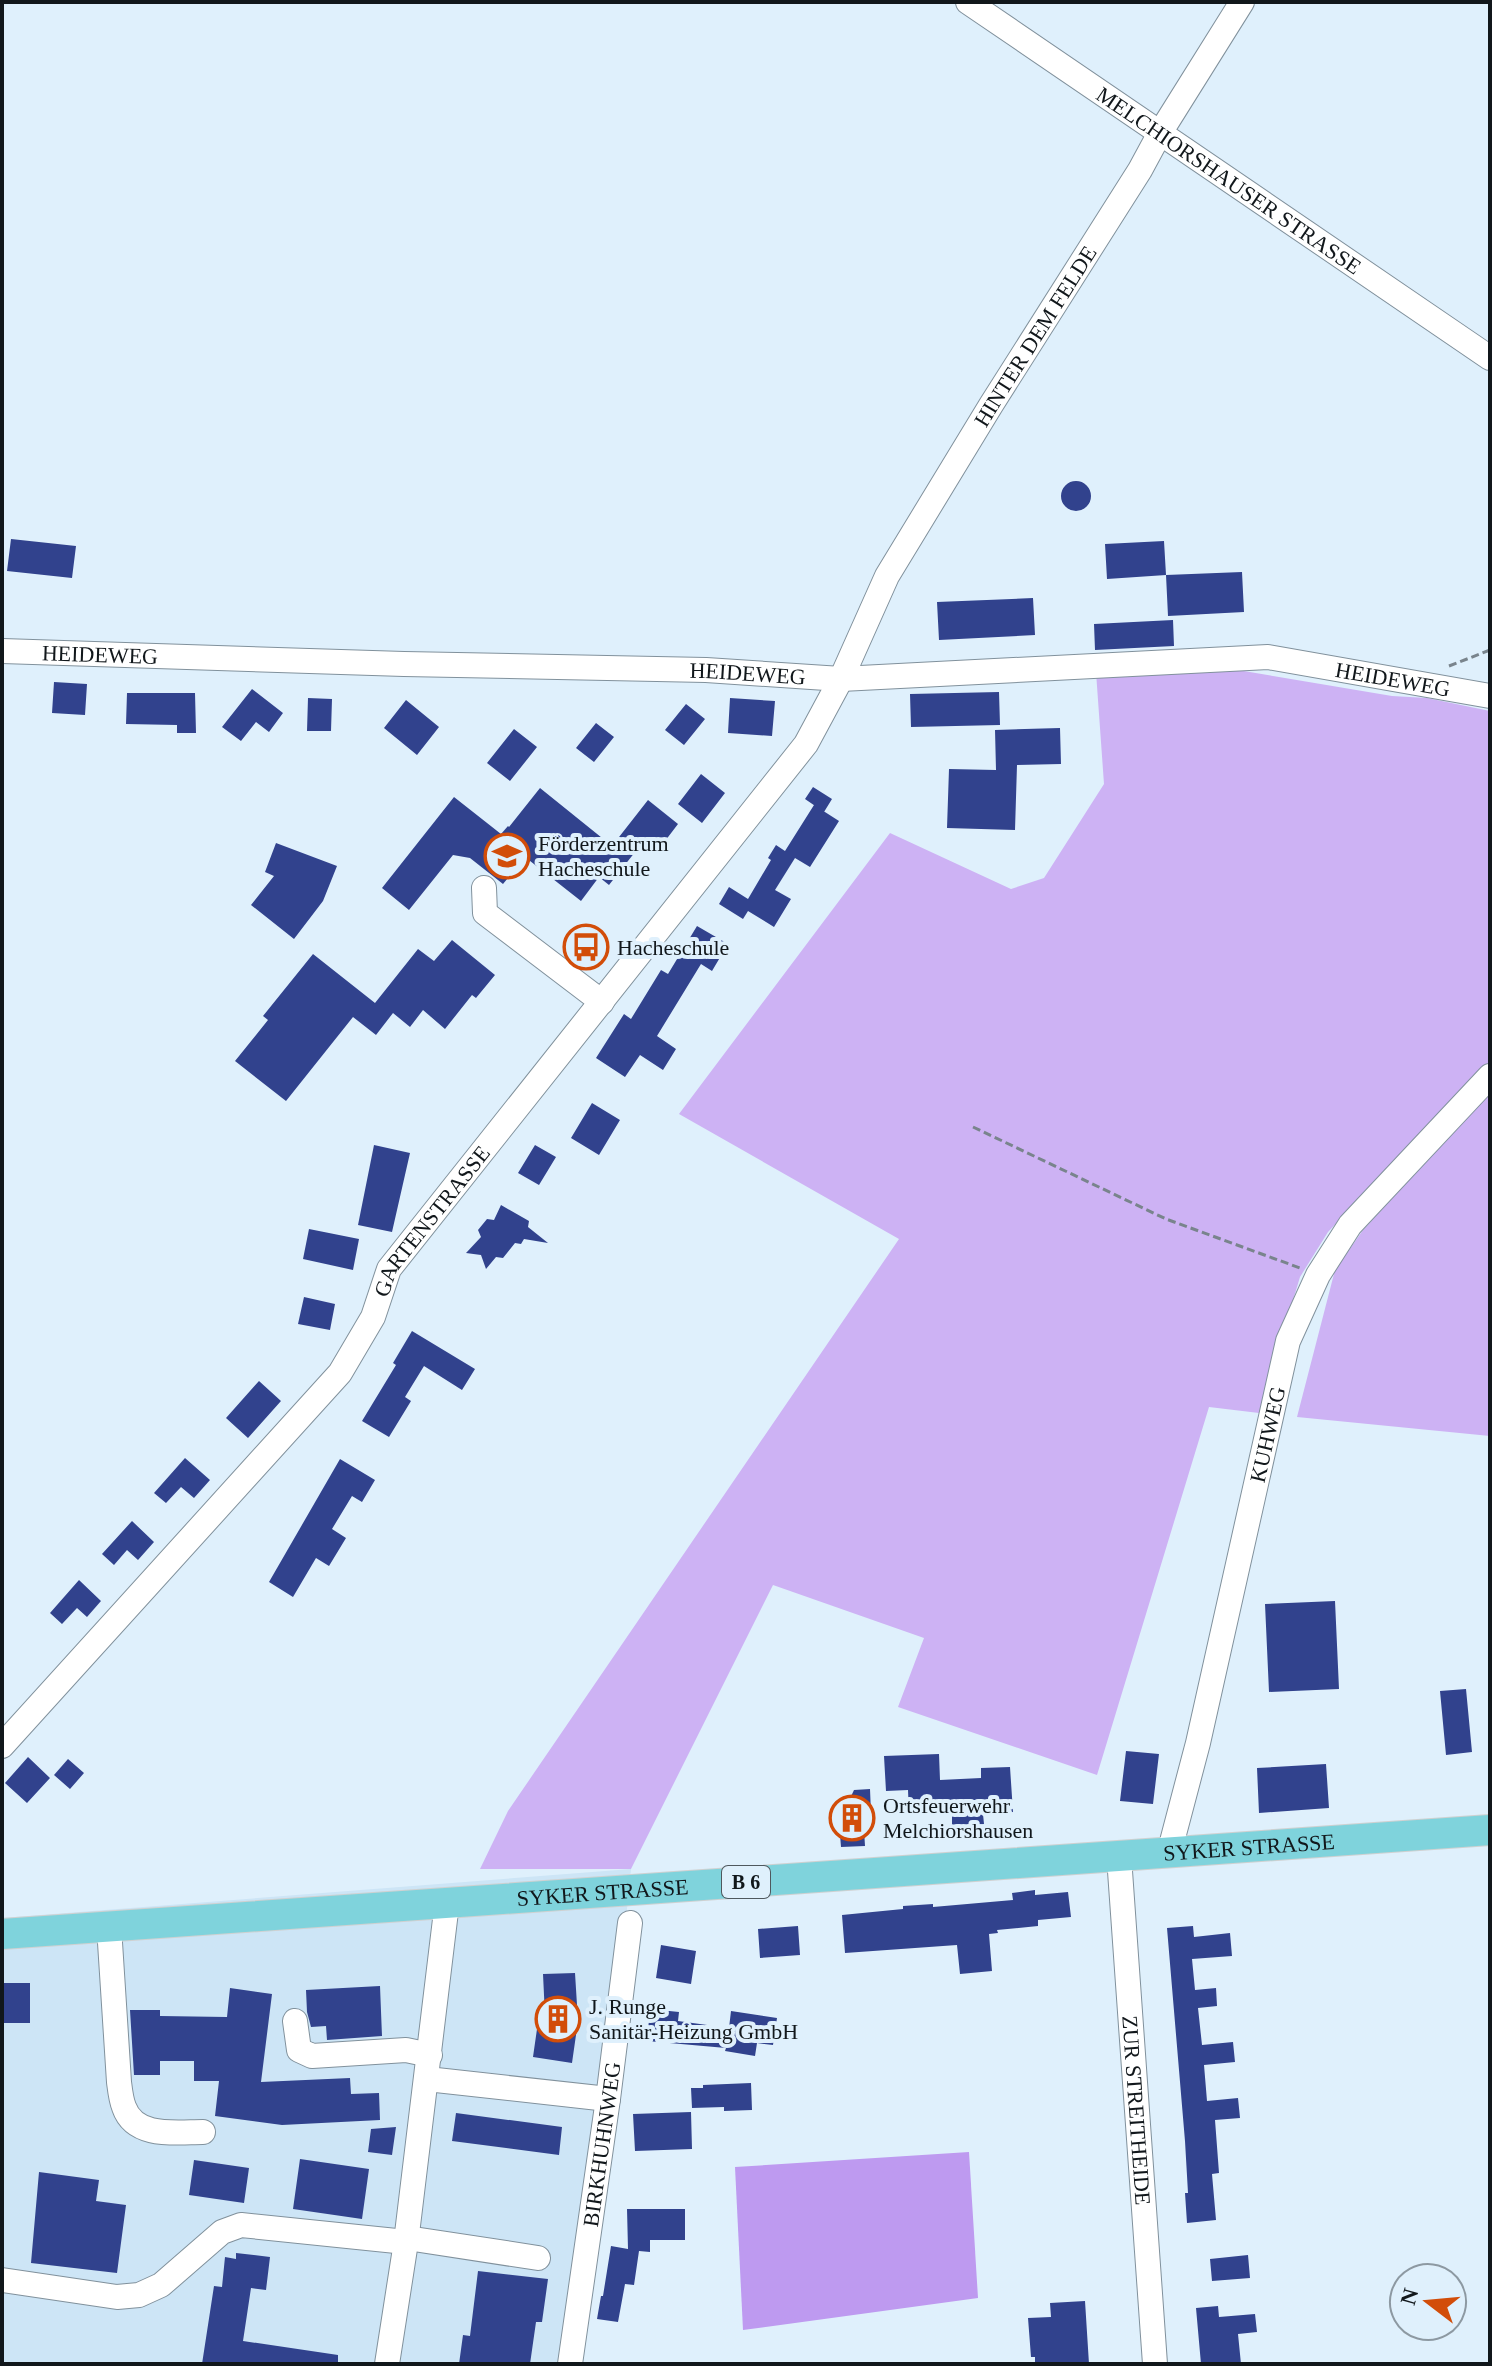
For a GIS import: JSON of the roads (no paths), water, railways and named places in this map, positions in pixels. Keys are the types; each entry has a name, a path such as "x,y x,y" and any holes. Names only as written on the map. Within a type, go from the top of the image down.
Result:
{"main road":[{"name":"SYKER STRASSE","path":"2,1934 1490,1830"}],"street":[{"name":"MELCHIORSHAUSER STRASSE","path":"968,2 1490,358"},
{"name":"HINTER DEM FELDE","path":"841,679 887,576 1242,2"},
{"name":"HEIDEWEG","path":"2,651 706,670 841,679 1268,657 1490,696"},
{"name":"GARTENSTRASSE","path":"2,1746 340,1373 373,1317 389,1269 806,744 841,679"},
{"path":"484,888 485,913 602,1002"},
{"name":"KUHWEG","path":"1169,1853 1201,1727 1288,1341 1318,1275 1350,1225 1490,1076"},
{"name":"ZUR STREITHEIDE","path":"1119,1857 1155,2364"},
{"path":"387,2364 406,2240 447,1903"},
{"name":"BIRKHUHNWEG","path":"570,2364 630,1923"},
{"path":"109,1927 119,2082 127,2115 154,2132 203,2132"},
{"path":"295,2021 299,2050 312,2056 406,2050 428,2067 608,2099"},
{"path":"2,2280 117,2297 139,2295 161,2285 222,2232 241,2225 406,2240 538,2258"}],"place":[{"name":"Förderzentrum Hacheschule","path":"507,856"},
{"name":"Hacheschule","path":"586,947"},
{"name":"Ortsfeuerwehr Melchiorshausen","path":"852,1818"},
{"name":"J. Runge Sanitär-Heizung GmbH","path":"558,2019"}]}
